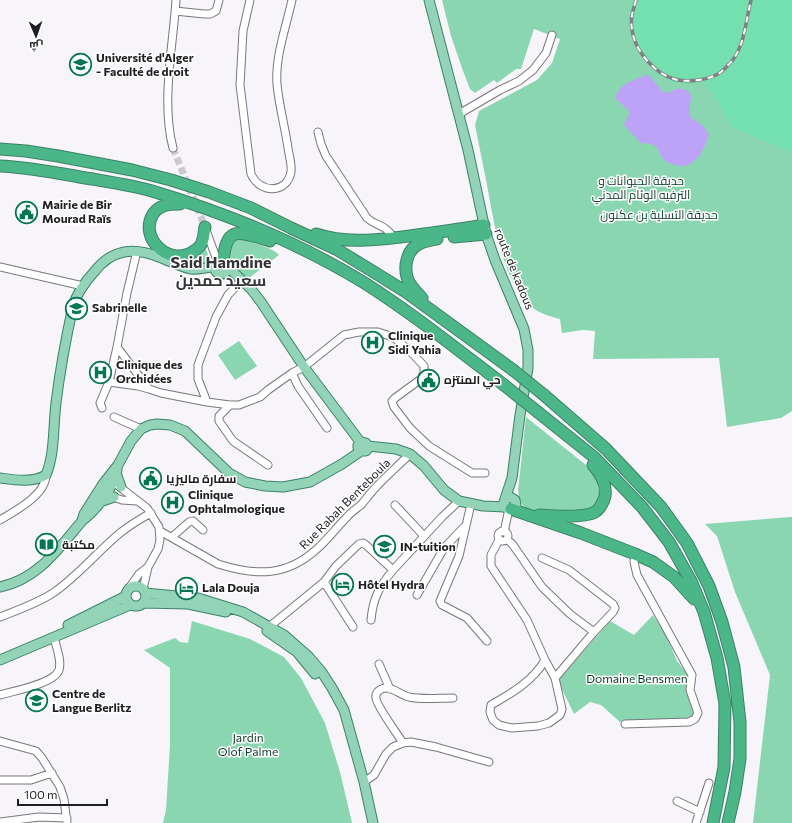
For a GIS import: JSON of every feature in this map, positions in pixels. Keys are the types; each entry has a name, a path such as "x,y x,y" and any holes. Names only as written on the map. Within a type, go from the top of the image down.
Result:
{"highway":[{"path":"0,149 26,151 66,158 132,170 171,180 216,194 252,208 336,249 406,292 513,370 606,448 661,507 687,543 709,586 722,622 734,667 740,722 740,758 735,792 728,823"},
{"path":"0,166 56,173 132,186 152,191 231,217 292,244 363,282 414,316 594,457 642,507 669,542 691,581 704,612 717,658 725,704 724,767 713,823"},
{"path":"193,205 165,204 154,212 149,224 151,237 154,243 164,252 176,256 182,256 191,253 202,243 205,227"},
{"path":"273,219 288,221 316,234 333,238 369,240 458,230 485,230"},
{"path":"463,334 421,297 413,288 407,278 406,268 408,258 411,249 426,241 485,230"},
{"path":"221,268 225,246 230,236 236,233 245,233 280,244 292,244"},
{"path":"509,504 537,515 577,515 598,510 604,499 604,483 596,468 539,413"},
{"path":"509,504 653,562 674,577 686,589 704,612"}],"main road":[{"name":"route de kadous","path":"429,0 468,150 485,230 495,260 518,311 524,329 528,354 528,368 520,415 509,504"},
{"path":"0,478 32,480 40,479 46,476 52,456 57,397 63,356 75,299 100,264 106,259 125,252 137,251 151,254 190,268 221,268 241,281 262,302 304,367 363,447"},
{"path":"82,521 89,515 106,494 131,441 141,429 157,424 170,425 178,428 190,436 229,473 245,482 265,486 283,487 310,482 342,464 363,447 396,449 410,454 424,466 444,490 459,501 483,506 509,504"},
{"path":"0,587 15,583 37,570 54,554 106,494"},
{"path":"0,655 74,622 127,594 135,586 144,591 157,595 186,596 209,601 253,616 269,627 280,632 298,646 321,671 340,700 364,782 373,823"},
{"path":"143,603 145,598 144,591"},
{"path":"127,594 127,601 130,605"},
{"path":"0,660 130,605 137,606 143,603 188,604 231,613 258,626 282,641 296,652 322,682 340,714 368,823"}],"street":[{"path":"173,148 168,125 168,99 176,0"},
{"path":"175,11 210,14 216,11 219,0"},
{"path":"250,0 243,31 240,85 251,174 256,183 270,189 287,181 291,173 277,85 277,70 292,0"},
{"path":"458,114 500,90 519,82 533,70 546,53 552,35"},
{"path":"318,132 326,156 367,218 370,221 386,228 394,238"},
{"path":"205,227 221,268"},
{"path":"102,408 100,403 109,382 117,347 126,293 137,251"},
{"path":"0,267 83,286"},
{"path":"207,402 198,379 198,365 216,317 228,295 241,281"},
{"path":"109,382 138,386 161,393 207,402 239,405 260,397 292,373 304,367 344,335 378,332 393,337 410,351 424,366 424,373 421,380 395,398 392,401 394,407 410,428 429,446 472,473 485,473"},
{"path":"117,347 149,389"},
{"path":"292,373 298,386 327,428"},
{"path":"230,405 218,416 220,421 233,440 268,465"},
{"path":"114,417 141,429"},
{"name":"Rue Rabah Benteboula","path":"160,531 218,564 239,570 266,573 290,567 302,561 317,549 410,454"},
{"path":"0,520 39,492 45,482 46,476"},
{"path":"115,477 149,510 160,531 158,549 148,567 144,591"},
{"path":"106,494 127,501 139,501"},
{"path":"371,620 372,608 381,585 442,516 459,501"},
{"path":"471,504 459,556 440,601 442,605 467,618 487,641"},
{"path":"509,504 504,532 507,535 507,539 513,545 542,587 570,614 594,632"},
{"path":"395,505 424,536"},
{"path":"0,617 53,593 149,510"},
{"path":"172,537 189,522 193,521 203,530"},
{"path":"417,595 444,548 465,526"},
{"path":"504,532 499,533 499,540 491,554 491,566 527,620 555,678 562,709 560,715 555,719 549,723 538,726 512,728 499,725 494,720 490,712 491,705 514,692 532,677 545,660"},
{"path":"499,540 504,541 507,539"},
{"path":"269,627 324,582 347,555 359,544 363,543 393,570"},
{"path":"625,724 689,722 695,719 698,713 690,690 692,675 637,575 634,562 635,554"},
{"path":"542,558 569,570 613,604 614,608 613,612 555,678"},
{"path":"127,594 139,574 148,567"},
{"path":"324,582 353,627"},
{"path":"280,632 281,618"},
{"path":"0,695 49,680 57,674 60,664 54,637"},
{"path":"379,664 390,689"},
{"path":"403,743 376,698 377,693 381,689 387,688 407,697 453,698"},
{"path":"0,741 36,751 42,758 60,788 64,799 67,821 39,817 0,822"},
{"path":"364,782 374,775 386,754 393,747 403,743 411,742 436,747 489,762"},
{"path":"0,780 31,780 52,773"},
{"path":"696,823 709,783"},
{"path":"677,801 700,812"}],"green space":[{"name":"حديقة الحيوانات و الترفيه الوئام المدني","path":"442,0 792,0 792,411 781,418 727,427 719,358 593,359 595,331 583,330 562,333 560,319 538,311 522,296 506,267 496,233 475,125 479,111 537,80 552,63 560,39 534,29 521,69 516,69 497,83 494,80 475,93 470,89 463,71 451,36"},
{"path":"631,0 792,0 792,153 732,127 705,81 686,84 675,83 657,74 632,41 628,22"},
{"path":"240,239 266,247 279,255 248,279 234,268 227,252 234,240"},
{"path":"205,247 210,260 207,265 200,266 180,263 192,260"},
{"path":"239,341 257,366 235,380 218,355"},
{"path":"526,417 586,465 596,478 600,497 598,504 587,512 532,511 522,504 519,499 518,491"},
{"path":"792,517 792,823 753,823 770,675 735,592 717,536 705,524"},
{"name":"Domaine Bensmen","path":"653,615 666,635 677,661 690,677 687,686 694,713 691,718 680,720 620,722 601,705 590,702 574,714 558,681 610,621 634,635"},
{"name":"Jardin Olof Palme","path":"192,621 250,639 284,657 301,678 325,723 340,772 352,823 163,823 166,810 170,745 170,668 144,650 175,638 180,642 188,643"}],"shaded area":[{"path":"649,75 662,91 668,93 678,88 689,91 691,98 689,112 691,118 702,125 709,134 703,151 696,160 691,163 680,166 666,161 662,158 656,146 647,143 642,144 624,125 630,112 616,99 617,94 628,82"}],"tunnel":[{"path":"173,148 205,227"}],"railway":[{"path":"636,0 631,26 634,38 641,53 659,72 674,79 685,81 705,79 717,75 732,61 740,47 751,0"}],"place":[{"name":"Université d'Alger - Faculté de droit","path":"80,65"},
{"name":"Mairie de Bir Mourad Raïs","path":"27,212"},
{"name":"Sabrinelle","path":"77,308"},
{"name":"Clinique Sidi Yahia","path":"373,343"},
{"name":"Clinique des Orchidées","path":"100,372"},
{"name":"حي المنتزه","path":"428,380"},
{"name":"سفارة ماليزيا","path":"150,479"},
{"name":"Clinique Ophtalmologique","path":"172,502"},
{"name":"مكتبة","path":"46,545"},
{"name":"IN-tuition","path":"384,547"},
{"name":"Hôtel Hydra","path":"342,585"},
{"name":"Lala Douja","path":"186,588"},
{"name":"Centre de Langue Berlitz","path":"36,701"}],"district":[{"name":"Said Hamdine سعيد حمدين","path":"221,271"}],"park label":[{"name":"حديقة التسلية بن عكنون","path":"659,215"}]}
